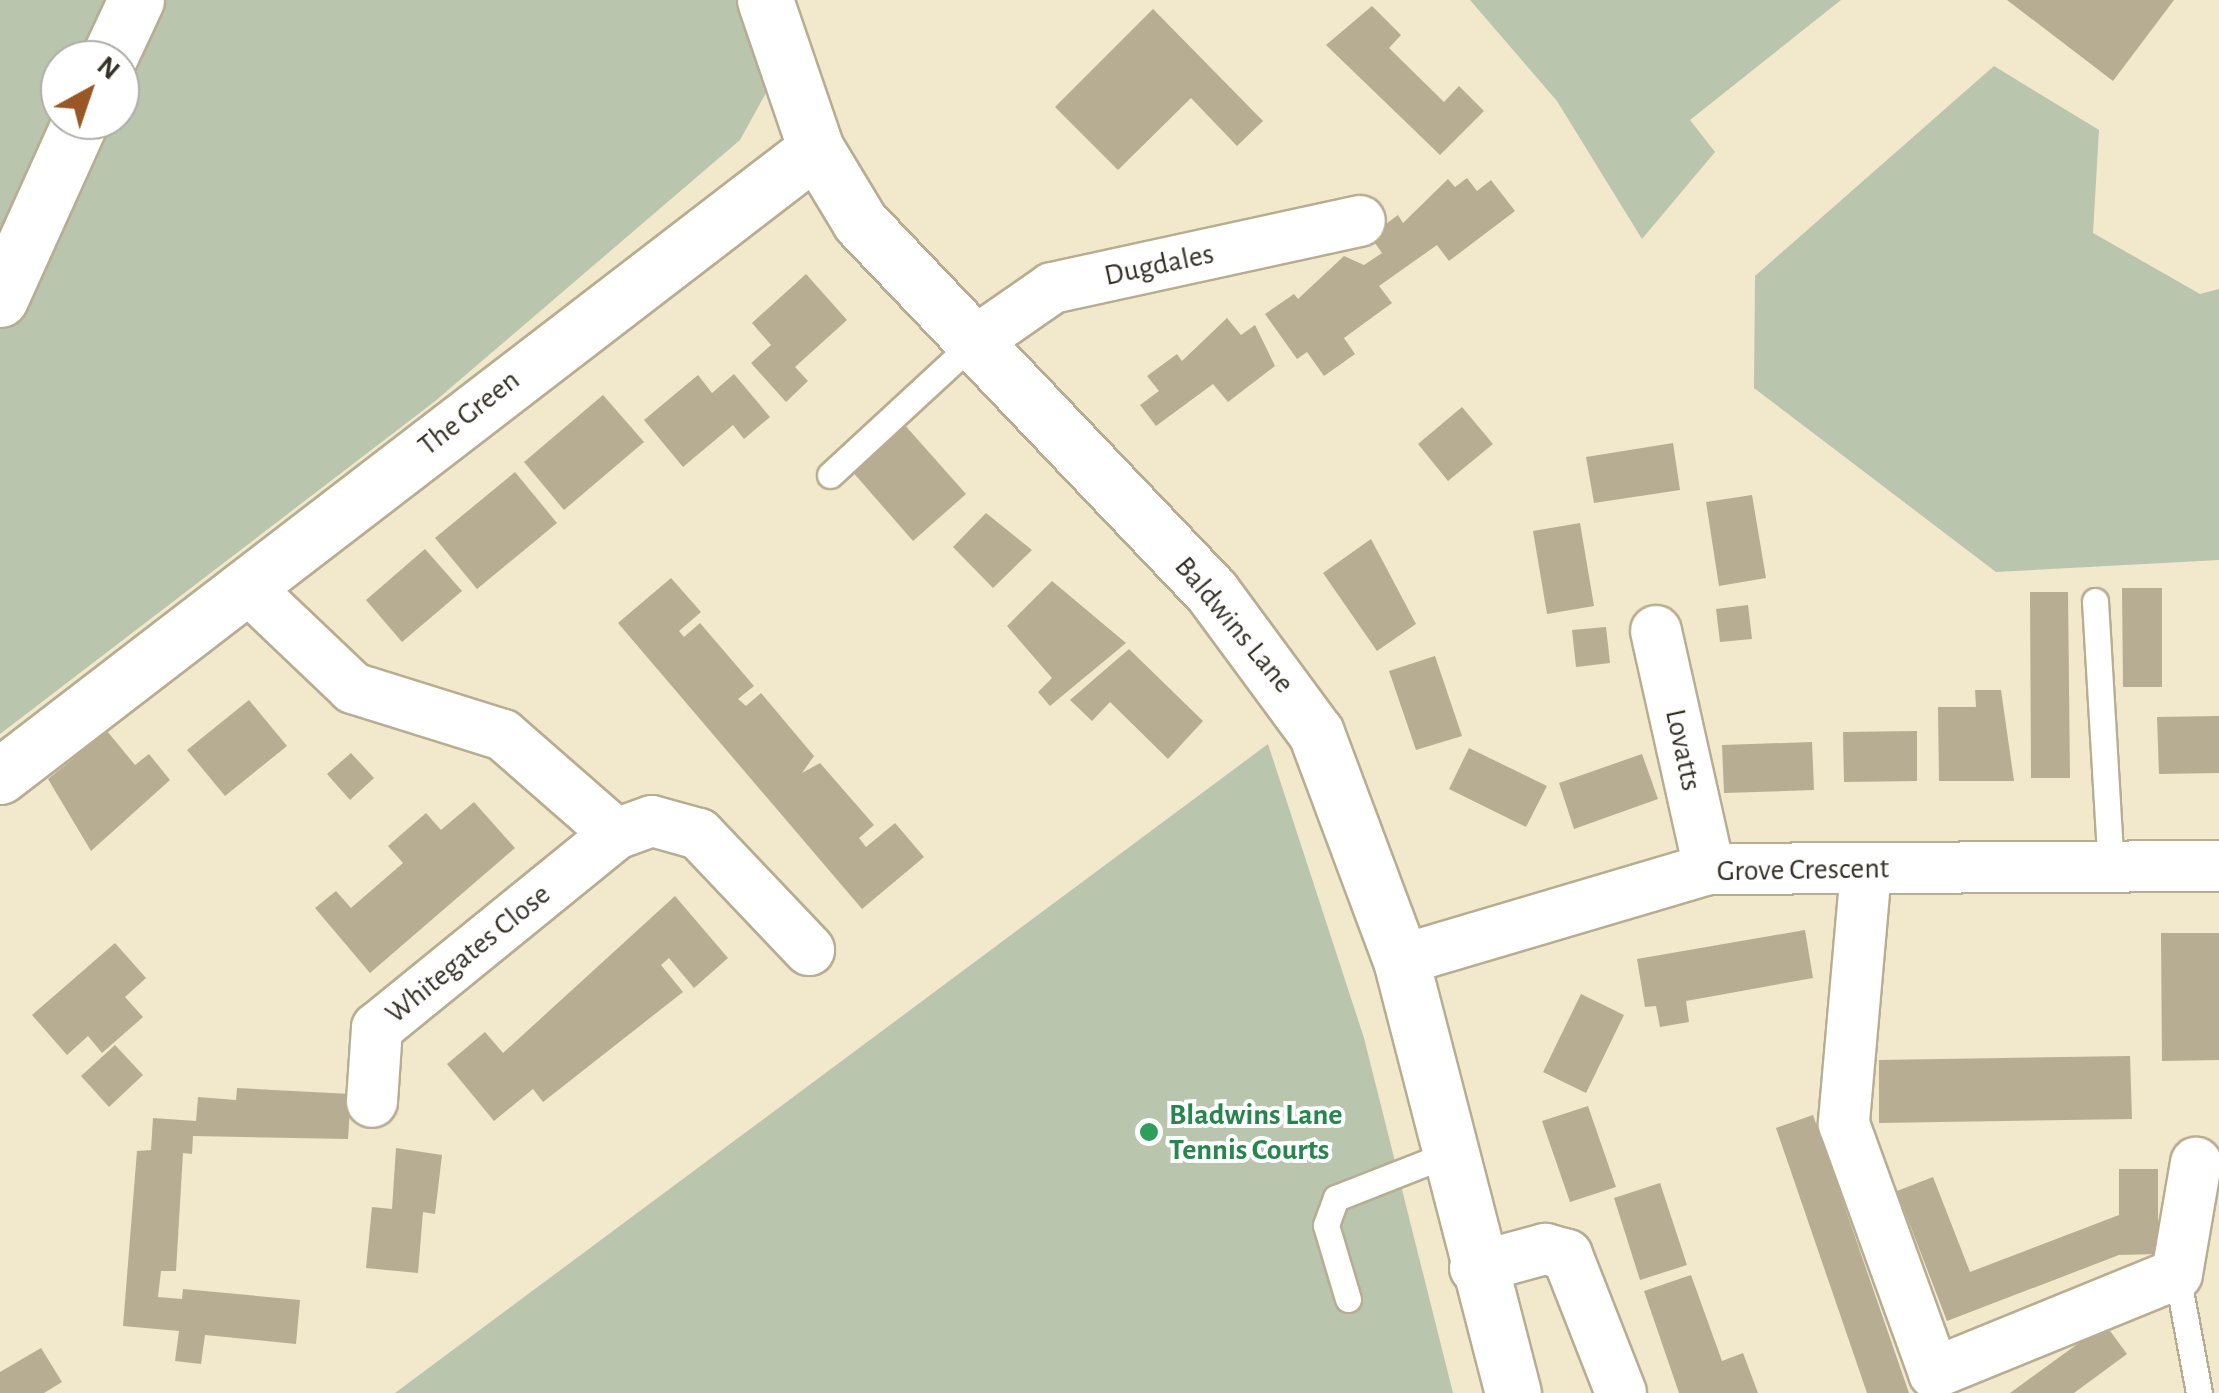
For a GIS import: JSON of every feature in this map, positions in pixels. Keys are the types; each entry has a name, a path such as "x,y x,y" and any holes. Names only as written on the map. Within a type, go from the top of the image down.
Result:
{"street":[{"path":"117,40 136,0"},
{"path":"766,0 816,149"},
{"path":"0,298 72,140"},
{"name":"Baldwins Lane","path":"816,149 860,222 1212,592 1300,703 1343,786 1401,960 1475,1268 1513,1393"},
{"name":"The Green","path":"0,776 816,149"},
{"name":"Dugdales","path":"972,343 1052,288 1360,221"},
{"path":"247,587 353,688 503,735 616,834"},
{"name":"Lovatts","path":"1656,631 1709,869"},
{"name":"Whitegates Close","path":"372,1102 377,1028 616,834 652,820 699,834 809,950"},
{"name":"Grove Crescent","path":"1401,960 1709,869 2219,866"},
{"path":"1866,870 1844,1124 1934,1373 2177,1274 2196,1163"},
{"path":"1475,1268 1545,1249 1567,1255 1621,1393"}],"lane":[{"path":"830,474 972,343"},
{"path":"2095,601 2111,868"},
{"path":"1348,1298 1326,1224 1336,1198 1446,1155"},
{"path":"2177,1274 2199,1393"}],"green space":[{"path":"0,0 112,0 93,40 40,40 40,140 46,140 0,238"},
{"path":"136,0 745,0 766,93 740,140 434,402 0,734 0,282 73,140 140,140 140,40 125,40"},
{"path":"1470,0 1841,0 1690,120 1715,152 1642,239 1557,101"},
{"path":"1994,66 2099,130 2093,233 2200,294 2219,289 2219,560 1996,572 1754,388 1755,276"},
{"path":"1268,744 1364,1038 1453,1393 395,1393"}],"building":[{"path":"2007,0 2174,0 2113,81"},
{"path":"1372,6 1401,35 1389,48 1444,102 1459,86 1484,111 1440,155 1326,45"},
{"path":"1153,9 1263,121 1237,146 1191,98 1118,170 1055,107"},
{"path":"1467,178 1477,191 1491,180 1515,211 1449,261 1437,245 1379,286 1392,303 1344,338 1355,354 1324,376 1307,352 1297,359 1265,314 1294,294 1298,299 1344,256 1364,265 1382,253 1370,236 1398,215 1403,223 1448,179 1455,187"},
{"path":"806,274 847,320 795,367 808,381 786,402 751,363 771,345 752,323"},
{"path":"1227,318 1241,335 1255,325 1275,366 1228,402 1213,384 1156,426 1140,405 1159,391 1147,376 1177,354 1182,361"},
{"path":"734,374 770,417 744,439 733,425 683,467 644,420 698,375 712,393"},
{"path":"603,395 644,442 564,510 524,462"},
{"path":"1462,407 1493,444 1448,481 1418,444"},
{"path":"903,423 966,494 913,541 851,470"},
{"path":"1673,443 1680,490 1594,503 1586,457"},
{"path":"515,472 557,523 477,589 435,538"},
{"path":"1752,495 1766,578 1719,586 1706,502"},
{"path":"986,513 1032,550 993,588 953,547"},
{"path":"1580,523 1594,606 1547,614 1533,531"},
{"path":"1371,539 1416,624 1377,651 1323,573"},
{"path":"425,549 462,591 402,642 366,600"},
{"path":"671,578 701,612 679,631 684,637 700,623 754,686 738,699 746,706 761,693 814,756 802,773 820,763 874,825 859,838 866,847 895,823 924,857 862,909 618,623"},
{"path":"1052,581 1126,643 1050,706 1038,692 1052,678 1007,626"},
{"path":"2122,588 2162,588 2162,687 2123,687"},
{"path":"2030,592 2068,592 2070,778 2031,778"},
{"path":"1748,605 1752,639 1720,642 1716,609"},
{"path":"1606,627 1610,663 1576,667 1572,630"},
{"path":"1129,649 1203,721 1168,759 1110,702 1092,721 1070,700"},
{"path":"1435,656 1462,736 1416,750 1389,671"},
{"path":"1975,690 2001,690 2014,781 1939,781 1938,707 1976,707"},
{"path":"249,700 287,746 225,796 187,750"},
{"path":"2219,716 2219,773 2159,774 2157,717"},
{"path":"107,731 135,765 149,754 170,780 91,851 48,779"},
{"path":"1917,731 1917,781 1844,782 1843,732"},
{"path":"1812,742 1814,790 1724,793 1722,745"},
{"path":"1469,748 1547,786 1526,827 1449,789"},
{"path":"351,753 374,778 350,800 327,774"},
{"path":"1642,754 1658,799 1574,829 1559,783"},
{"path":"474,802 515,848 370,973 315,908 336,891 351,908 403,863 388,846 426,813 441,830"},
{"path":"675,896 728,958 694,988 669,958 661,965 683,992 543,1102 533,1089 494,1121 447,1064 485,1032 503,1053"},
{"path":"1805,930 1813,978 1686,1001 1689,1022 1660,1027 1656,1006 1645,1007 1637,959"},
{"path":"2161,933 2219,933 2219,1060 2162,1061"},
{"path":"115,943 146,978 125,997 143,1017 102,1053 88,1036 67,1055 32,1015"},
{"path":"1581,994 1624,1015 1586,1093 1543,1072"},
{"path":"115,1045 143,1075 109,1107 81,1076"},
{"path":"2130,1056 2132,1119 1879,1123 1879,1060"},
{"path":"237,1088 351,1094 348,1139 193,1136 192,1154 183,1153 176,1271 161,1271 158,1297 182,1299 183,1289 300,1300 296,1344 205,1335 201,1364 175,1361 179,1331 123,1326 137,1151 151,1150 153,1118 196,1121 198,1097 236,1100"},
{"path":"1588,1106 1616,1187 1570,1202 1542,1121"},
{"path":"1813,1115 1909,1393 1867,1393 1776,1128"},
{"path":"396,1148 442,1155 435,1214 423,1212 418,1273 366,1268 372,1207 392,1209"},
{"path":"2119,1169 2158,1169 2158,1254 2119,1255 1947,1321 1897,1191 1933,1177 1970,1272 2119,1215"},
{"path":"1660,1183 1687,1265 1640,1280 1614,1198"},
{"path":"1691,1275 1722,1361 1743,1353 1758,1393 1679,1393 1644,1291"},
{"path":"2105,1324 2127,1354 2074,1393 2010,1393"},
{"path":"41,1348 62,1382 44,1393 0,1393 0,1372"}],"place":[{"name":"Bladwins Lane Tennis Courts","path":"1149,1132"}]}
